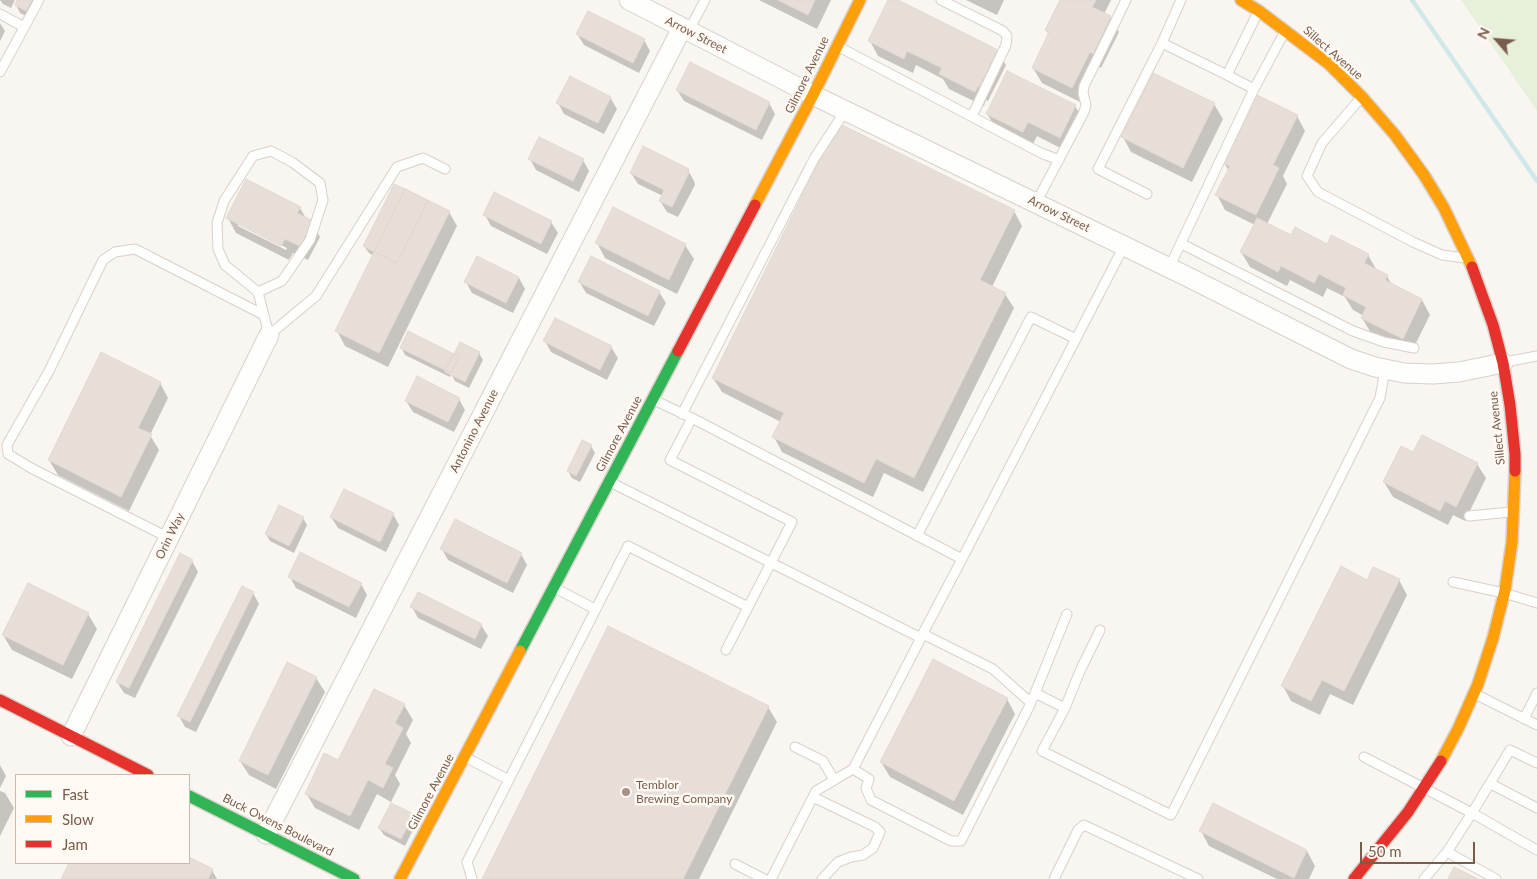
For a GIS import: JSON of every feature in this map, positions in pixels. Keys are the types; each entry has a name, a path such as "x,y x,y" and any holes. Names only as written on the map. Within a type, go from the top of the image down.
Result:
{"street":[{"name":"Arrow Street","path":"629,0 845,111 1169,268 1351,359 1404,373 1433,374 1459,372 1503,363"},
{"name":"Gilmore Avenue","path":"400,879 813,95 860,0"},
{"name":"Sillect Avenue","path":"1241,0 1286,30 1329,64 1362,96 1396,135 1424,175 1444,208 1468,258 1490,316 1503,363 1510,405 1515,454 1512,542 1504,593 1494,638 1474,694 1435,772 1408,812 1354,879"},
{"name":"Antonino Avenue","path":"266,834 685,30"},
{"name":"Orin Way","path":"71,736 269,335"},
{"path":"0,700 146,774"},
{"name":"Buck Owens Boulevard","path":"190,796 354,879"}],"lane":[{"path":"0,72 39,0"},
{"path":"685,30 705,0"},
{"path":"942,0 1003,31 1007,36 1006,45 972,116"},
{"path":"1036,204 1084,112 1086,105 1083,92 1084,86 1126,0"},
{"path":"1147,194 1098,169 1162,43 1181,0"},
{"path":"1227,75 1259,11"},
{"path":"0,14 24,26"},
{"path":"1169,268 1254,89 1286,30"},
{"path":"1162,43 1254,89"},
{"path":"837,46 1059,160"},
{"path":"1362,96 1322,144 1307,176 1318,192 1413,242 1442,255 1468,258"},
{"path":"682,414 814,159 845,111"},
{"path":"258,292 282,281 310,240 323,200 320,183 292,162 271,151 253,156 224,201 217,223 218,249 225,265 258,292 269,335 316,296 397,167 423,158 445,169"},
{"path":"1182,244 1354,331 1384,342 1414,348"},
{"path":"771,879 816,791 853,769 1124,246"},
{"path":"169,538 31,468 8,454 7,445 49,371 103,260 115,252 135,249 264,315"},
{"path":"917,536 1031,317 1076,339"},
{"path":"1503,363 1537,356"},
{"path":"1100,630 1080,670 1065,708 1042,751 1172,815 1380,398 1385,369"},
{"path":"653,399 962,559"},
{"path":"692,418 670,460 792,522 726,650"},
{"path":"610,481 771,563 993,670 1031,703"},
{"path":"1469,516 1514,512"},
{"path":"472,879 468,862 628,546 748,607"},
{"path":"1453,582 1504,593 1537,603"},
{"path":"554,588 595,609"},
{"path":"853,769 868,779 866,788 871,800 951,841 961,841 1031,703 1068,614"},
{"path":"1035,693 1065,708"},
{"path":"1524,719 1537,693"},
{"path":"1474,694 1537,725"},
{"path":"795,747 823,760 834,780"},
{"path":"1424,879 1447,852 1510,750 1537,763"},
{"path":"465,757 510,780"},
{"path":"1364,757 1472,813 1537,850"},
{"path":"1490,784 1537,808"},
{"path":"813,797 875,827 880,832 873,848 863,855 852,856 838,862 822,879"},
{"path":"1054,879 1078,830 1084,825 1198,879"},
{"path":"1447,852 1496,879"},
{"path":"735,864 764,879"}],"green space":[{"path":"1461,0 1537,0 1537,111"}],"building":[{"path":"17,0 32,0 26,11 15,5"},
{"path":"778,0 815,0 808,15"},
{"path":"888,0 898,0 998,50 975,92 939,74 942,68 907,51 904,59 868,41"},
{"path":"1060,0 1096,0 1092,7 1111,16 1093,54 1090,52 1072,88 1032,68 1049,32 1045,30"},
{"path":"588,11 645,39 633,63 576,34"},
{"path":"690,62 770,102 756,130 676,90"},
{"path":"1007,71 1076,105 1060,138 1028,122 1023,132 986,114"},
{"path":"1153,73 1215,103 1183,168 1121,137"},
{"path":"570,76 611,97 598,123 556,103"},
{"path":"1257,95 1298,115 1273,165 1279,168 1256,215 1215,195 1230,166 1223,163"},
{"path":"838,123 1015,210 980,280 1006,293 914,478 876,459 864,483 772,437 784,413 712,378"},
{"path":"539,137 584,159 573,181 528,159"},
{"path":"643,146 689,169 687,172 689,173 672,207 659,201 664,190 630,173"},
{"path":"246,179 301,207 297,213 313,221 300,246 285,239 281,246 226,218"},
{"path":"394,184 405,189 374,252 363,246"},
{"path":"405,189 428,201 397,263 374,252"},
{"path":"405,189 450,211 379,353 335,331 374,252 397,263 428,201"},
{"path":"494,192 552,221 541,244 483,215"},
{"path":"613,207 686,244 669,280 595,243"},
{"path":"1257,218 1291,235 1295,227 1327,244 1331,235 1369,254 1364,263 1388,275 1385,280 1422,299 1403,339 1361,318 1366,307 1343,295 1346,288 1319,274 1314,283 1281,266 1278,272 1240,252"},
{"path":"477,256 519,277 506,303 464,282"},
{"path":"591,256 660,291 648,316 578,282"},
{"path":"555,318 612,346 600,370 543,341"},
{"path":"408,331 454,354 445,370 400,348"},
{"path":"460,342 480,352 465,382 445,372 445,370 451,373 459,356 454,354"},
{"path":"101,352 161,382 138,428 152,434 121,497 48,460"},
{"path":"454,354 459,356 451,373 445,370"},
{"path":"417,376 460,398 448,422 405,401"},
{"path":"1422,435 1478,463 1456,507 1445,501 1440,511 1383,482 1401,446 1413,452"},
{"path":"582,440 592,445 576,476 567,471"},
{"path":"344,489 394,513 380,542 330,517"},
{"path":"279,505 304,517 289,546 265,534"},
{"path":"455,519 522,553 507,583 440,549"},
{"path":"300,552 362,583 349,607 288,577"},
{"path":"180,553 193,560 129,688 116,682"},
{"path":"1341,566 1367,580 1373,567 1400,579 1344,691 1322,680 1311,701 1281,686"},
{"path":"28,583 89,613 63,665 2,635"},
{"path":"242,586 254,592 190,722 177,716"},
{"path":"418,592 482,624 475,639 410,607"},
{"name":"Temblor Brewing Company","path":"608,626 769,706 683,879 482,879"},
{"path":"933,659 1008,698 954,801 880,762"},
{"path":"287,662 317,677 268,775 239,761"},
{"path":"374,689 405,704 395,723 403,728 385,764 393,768 383,788 368,780 350,816 305,794 324,753 338,760"},
{"path":"391,803 414,814 401,839 378,828"},
{"path":"1213,803 1307,850 1294,878 1199,831"},
{"path":"190,858 213,869 208,879 61,879 68,864 190,864"},
{"path":"1454,867 1478,879 1448,879"}],"waterway":[{"path":"1412,0 1537,181"}],"traffic: fast":[{"path":"520,651 678,351"},
{"path":"190,797 354,879"}],"traffic: slow":[{"path":"755,205 860,0"},
{"path":"1241,0 1259,11 1329,64 1363,98 1395,135 1424,175 1444,208 1472,267"},
{"path":"1441,761 1478,684 1493,638 1505,590 1512,542 1515,471"},
{"path":"400,879 520,651"}],"traffic: jam":[{"path":"678,351 755,205"},
{"path":"1472,267 1493,325 1503,363 1510,405 1515,471"},
{"path":"0,700 146,774"},
{"path":"1354,879 1408,812 1441,761"}],"place":[{"name":"Temblor Brewing Company","path":"626,792"}]}
